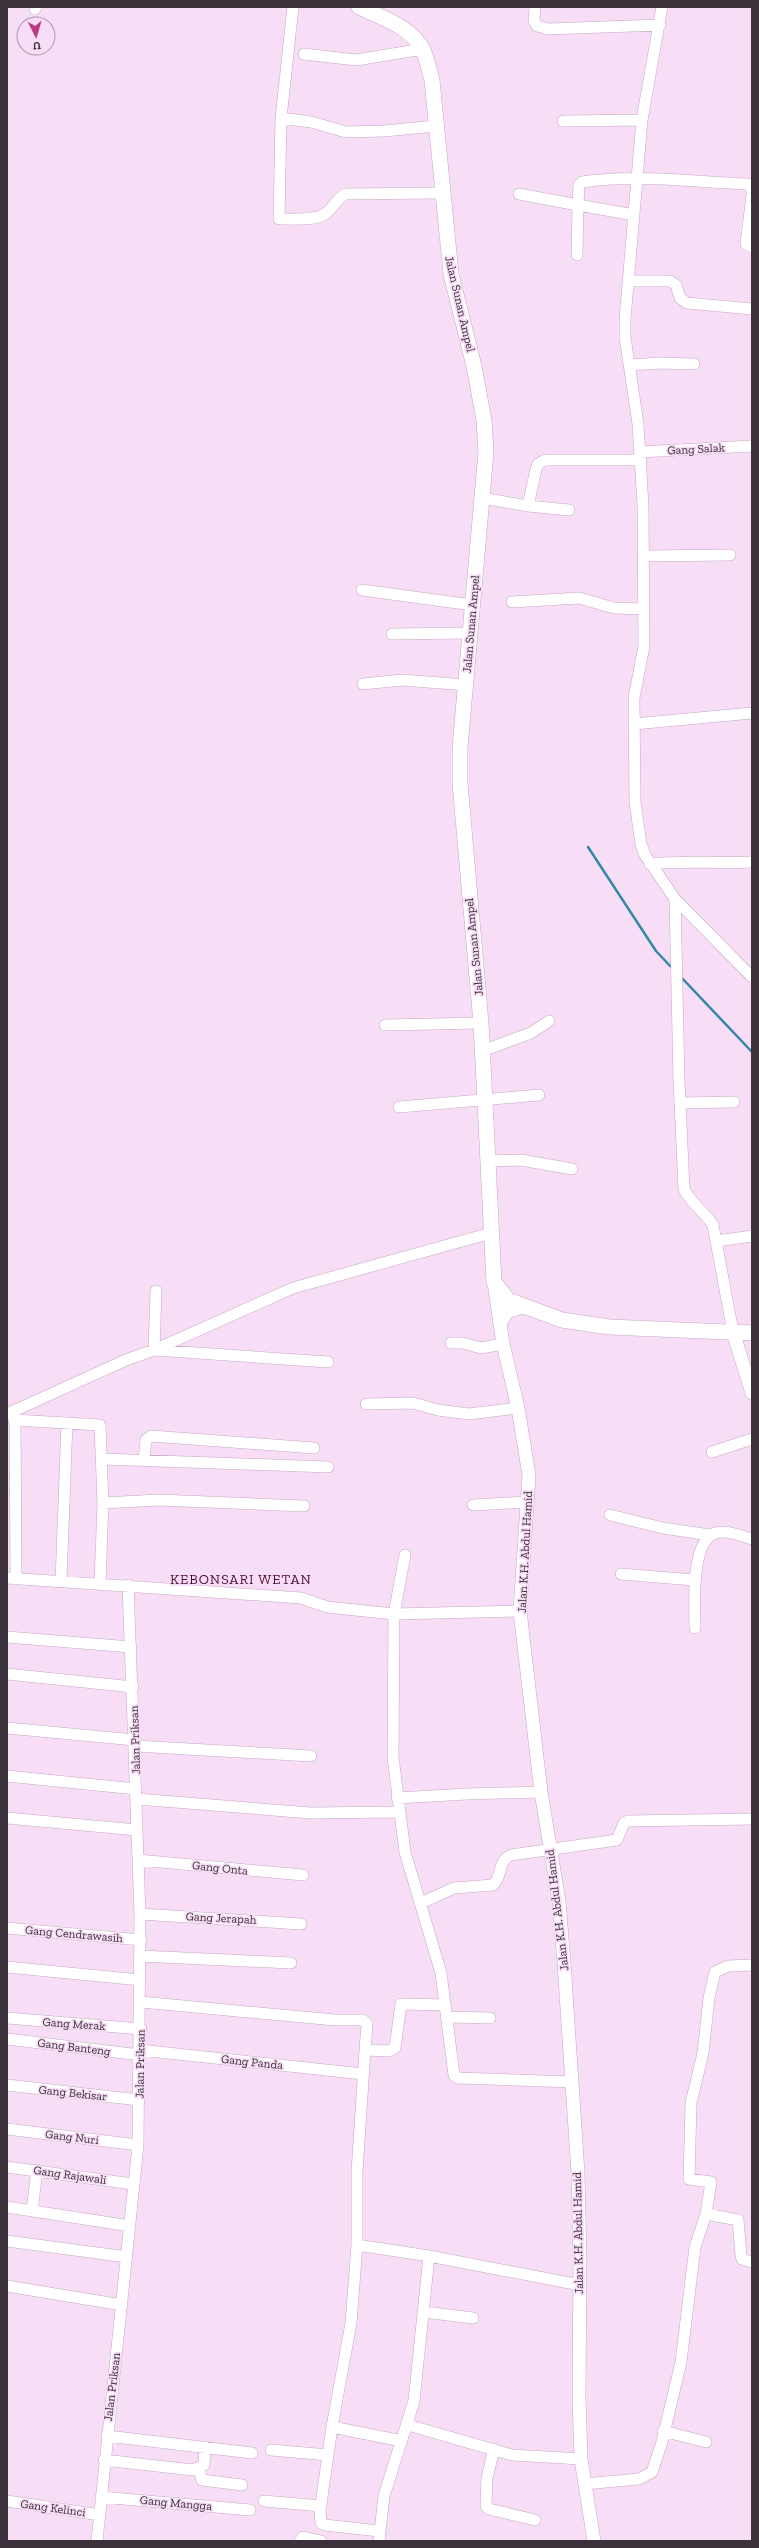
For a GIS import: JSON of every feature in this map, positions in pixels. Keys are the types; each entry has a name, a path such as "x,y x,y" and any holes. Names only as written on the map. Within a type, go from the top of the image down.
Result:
{"main road":[{"name":"Jalan Sunan Ampel","path":"359,7 395,23 415,39 423,49 432,80 441,193 450,274 474,366 484,420 491,499 472,605 460,747 460,783 481,1023 494,1282"},
{"path":"494,1282 505,1297 522,1307 562,1320 609,1328 752,1333"}],"street":[{"path":"293,7 282,118 279,219 300,219 326,214 338,198 345,194 441,193"},
{"path":"535,7 534,21 537,26 548,29 660,25"},
{"path":"662,7 642,120 628,281 625,337 630,366 640,456 644,556 644,646 634,698 635,802 641,844 650,864 675,900 752,977"},
{"path":"304,54 356,60 423,49"},
{"path":"282,118 311,122 346,132 384,132 436,126"},
{"path":"563,121 642,120"},
{"path":"577,255 579,185 582,182 637,179 748,184 752,190"},
{"path":"519,194 634,215"},
{"path":"752,195 746,244 752,247"},
{"path":"628,281 670,281 676,285 680,298 687,303 752,309"},
{"path":"630,366 660,363 694,364"},
{"name":"Gang Salak","path":"520,505 541,462 640,456 752,446"},
{"path":"491,499 520,505 569,510"},
{"path":"644,556 730,555"},
{"path":"362,590 472,605"},
{"path":"512,602 580,598 614,608 644,609"},
{"path":"392,634 469,633"},
{"path":"363,684 402,680 466,685"},
{"path":"634,724 752,713"},
{"path":"650,864 694,861 726,864 752,862"},
{"path":"675,900 678,974 679,1080 684,1189 687,1196 705,1212 713,1225 733,1332 749,1372 752,1393"},
{"path":"482,1050 534,1032 549,1021"},
{"path":"385,1025 481,1023"},
{"path":"399,1107 539,1095"},
{"path":"681,1103 734,1102"},
{"path":"488,1161 521,1160 572,1169"},
{"path":"12,1415 126,1360 154,1350 293,1288 491,1233"},
{"path":"717,1241 752,1236"},
{"name":"Jalan K.H. Abdul Hamid","path":"494,1282 504,1344 528,1457 529,1502 520,1611 542,1792 559,1901 578,2173 580,2286 578,2340 581,2459 594,2541"},
{"path":"154,1350 156,1291"},
{"path":"500,1323 507,1312 522,1307"},
{"path":"451,1343 463,1343 481,1348 504,1344"},
{"path":"154,1350 328,1362"},
{"path":"366,1404 413,1403 469,1414 518,1408"},
{"path":"12,1415 67,1423 100,1425 103,1459 100,1583"},
{"path":"12,1415 11,1579 100,1583 301,1598 327,1607 394,1614 520,1611"},
{"path":"61,1582 67,1423"},
{"path":"144,1460 146,1440 151,1436 314,1448"},
{"path":"712,1452 752,1439"},
{"path":"103,1459 328,1466"},
{"path":"103,1503 159,1500 304,1506"},
{"path":"473,1504 529,1502"},
{"path":"610,1515 663,1528 710,1535 718,1532 733,1533 752,1539"},
{"path":"695,1628 694,1580 703,1546 710,1535"},
{"path":"405,1556 394,1614 393,1757 398,1812 405,1852 441,1973 454,2075 458,2078 572,2082"},
{"path":"620,1574 694,1580"},
{"name":"Jalan Priksan","path":"97,2541 104,2460 122,2305 138,2145 141,2029 141,1940 137,1794 128,1585"},
{"path":"7,1637 131,1647"},
{"path":"7,1674 133,1687"},
{"path":"7,1728 135,1743 311,1756"},
{"path":"7,1776 137,1794 311,1813 398,1812"},
{"path":"397,1798 542,1792"},
{"path":"7,1818 137,1830"},
{"path":"421,1903 454,1888 493,1885 496,1882 501,1864 511,1855 617,1840 624,1823 628,1821 752,1819"},
{"name":"Gang Onta","path":"138,1860 303,1875"},
{"name":"Gang Jerapah","path":"140,1914 301,1924"},
{"name":"Gang Cendrawasih","path":"7,1928 141,1940"},
{"path":"140,1956 291,1963"},
{"path":"584,2484 639,2479 652,2472 681,2362 695,2247 706,2214 711,2182 689,2179 688,2166 691,2103 703,2053 709,1998 715,1972 720,1968 752,1965"},
{"path":"7,1967 140,1980"},
{"path":"141,2002 335,2020 363,2020 367,2024 357,2172 357,2246 351,2323 332,2427 321,2506 321,2523 379,2536 384,2496 408,2425 414,2401 430,2256"},
{"path":"365,2050 389,2051 395,2048 401,2004 445,2005"},
{"path":"447,2017 490,2018"},
{"name":"Gang Merak","path":"7,2018 141,2029"},
{"name":"Gang Banteng","path":"7,2039 140,2053"},
{"name":"Gang Panda","path":"140,2053 363,2074"},
{"name":"Gang Bekisar","path":"7,2085 139,2100"},
{"name":"Gang Nuri","path":"7,2129 138,2145"},
{"name":"Gang Rajawali","path":"7,2167 134,2184"},
{"path":"32,2211 37,2170"},
{"path":"7,2207 130,2226"},
{"path":"706,2214 738,2220 742,2259 752,2262"},
{"path":"7,2242 127,2257"},
{"path":"357,2246 430,2256 580,2286"},
{"path":"7,2286 122,2305"},
{"path":"424,2312 473,2318"},
{"path":"408,2425 523,2457 581,2459"},
{"path":"332,2427 402,2441"},
{"path":"663,2431 706,2442"},
{"path":"107,2436 252,2453"},
{"path":"104,2460 199,2469 204,2465 205,2447"},
{"path":"271,2450 328,2455"},
{"path":"494,2450 487,2478 486,2506 489,2509 535,2520"},
{"path":"199,2469 202,2480 242,2485"},
{"name":"Gang Mangga","path":"101,2497 250,2510"},
{"path":"264,2500 321,2506"},
{"name":"Gang Kelinci","path":"7,2501 100,2515"},
{"path":"325,2541 328,2525"},
{"path":"300,2541 303,2537 321,2541"}],"waterway":[{"path":"588,847 656,951 672,968"},
{"path":"681,977 752,1052"}],"district":[{"name":"KEBONSARI WETAN","path":"241,1579"}]}
